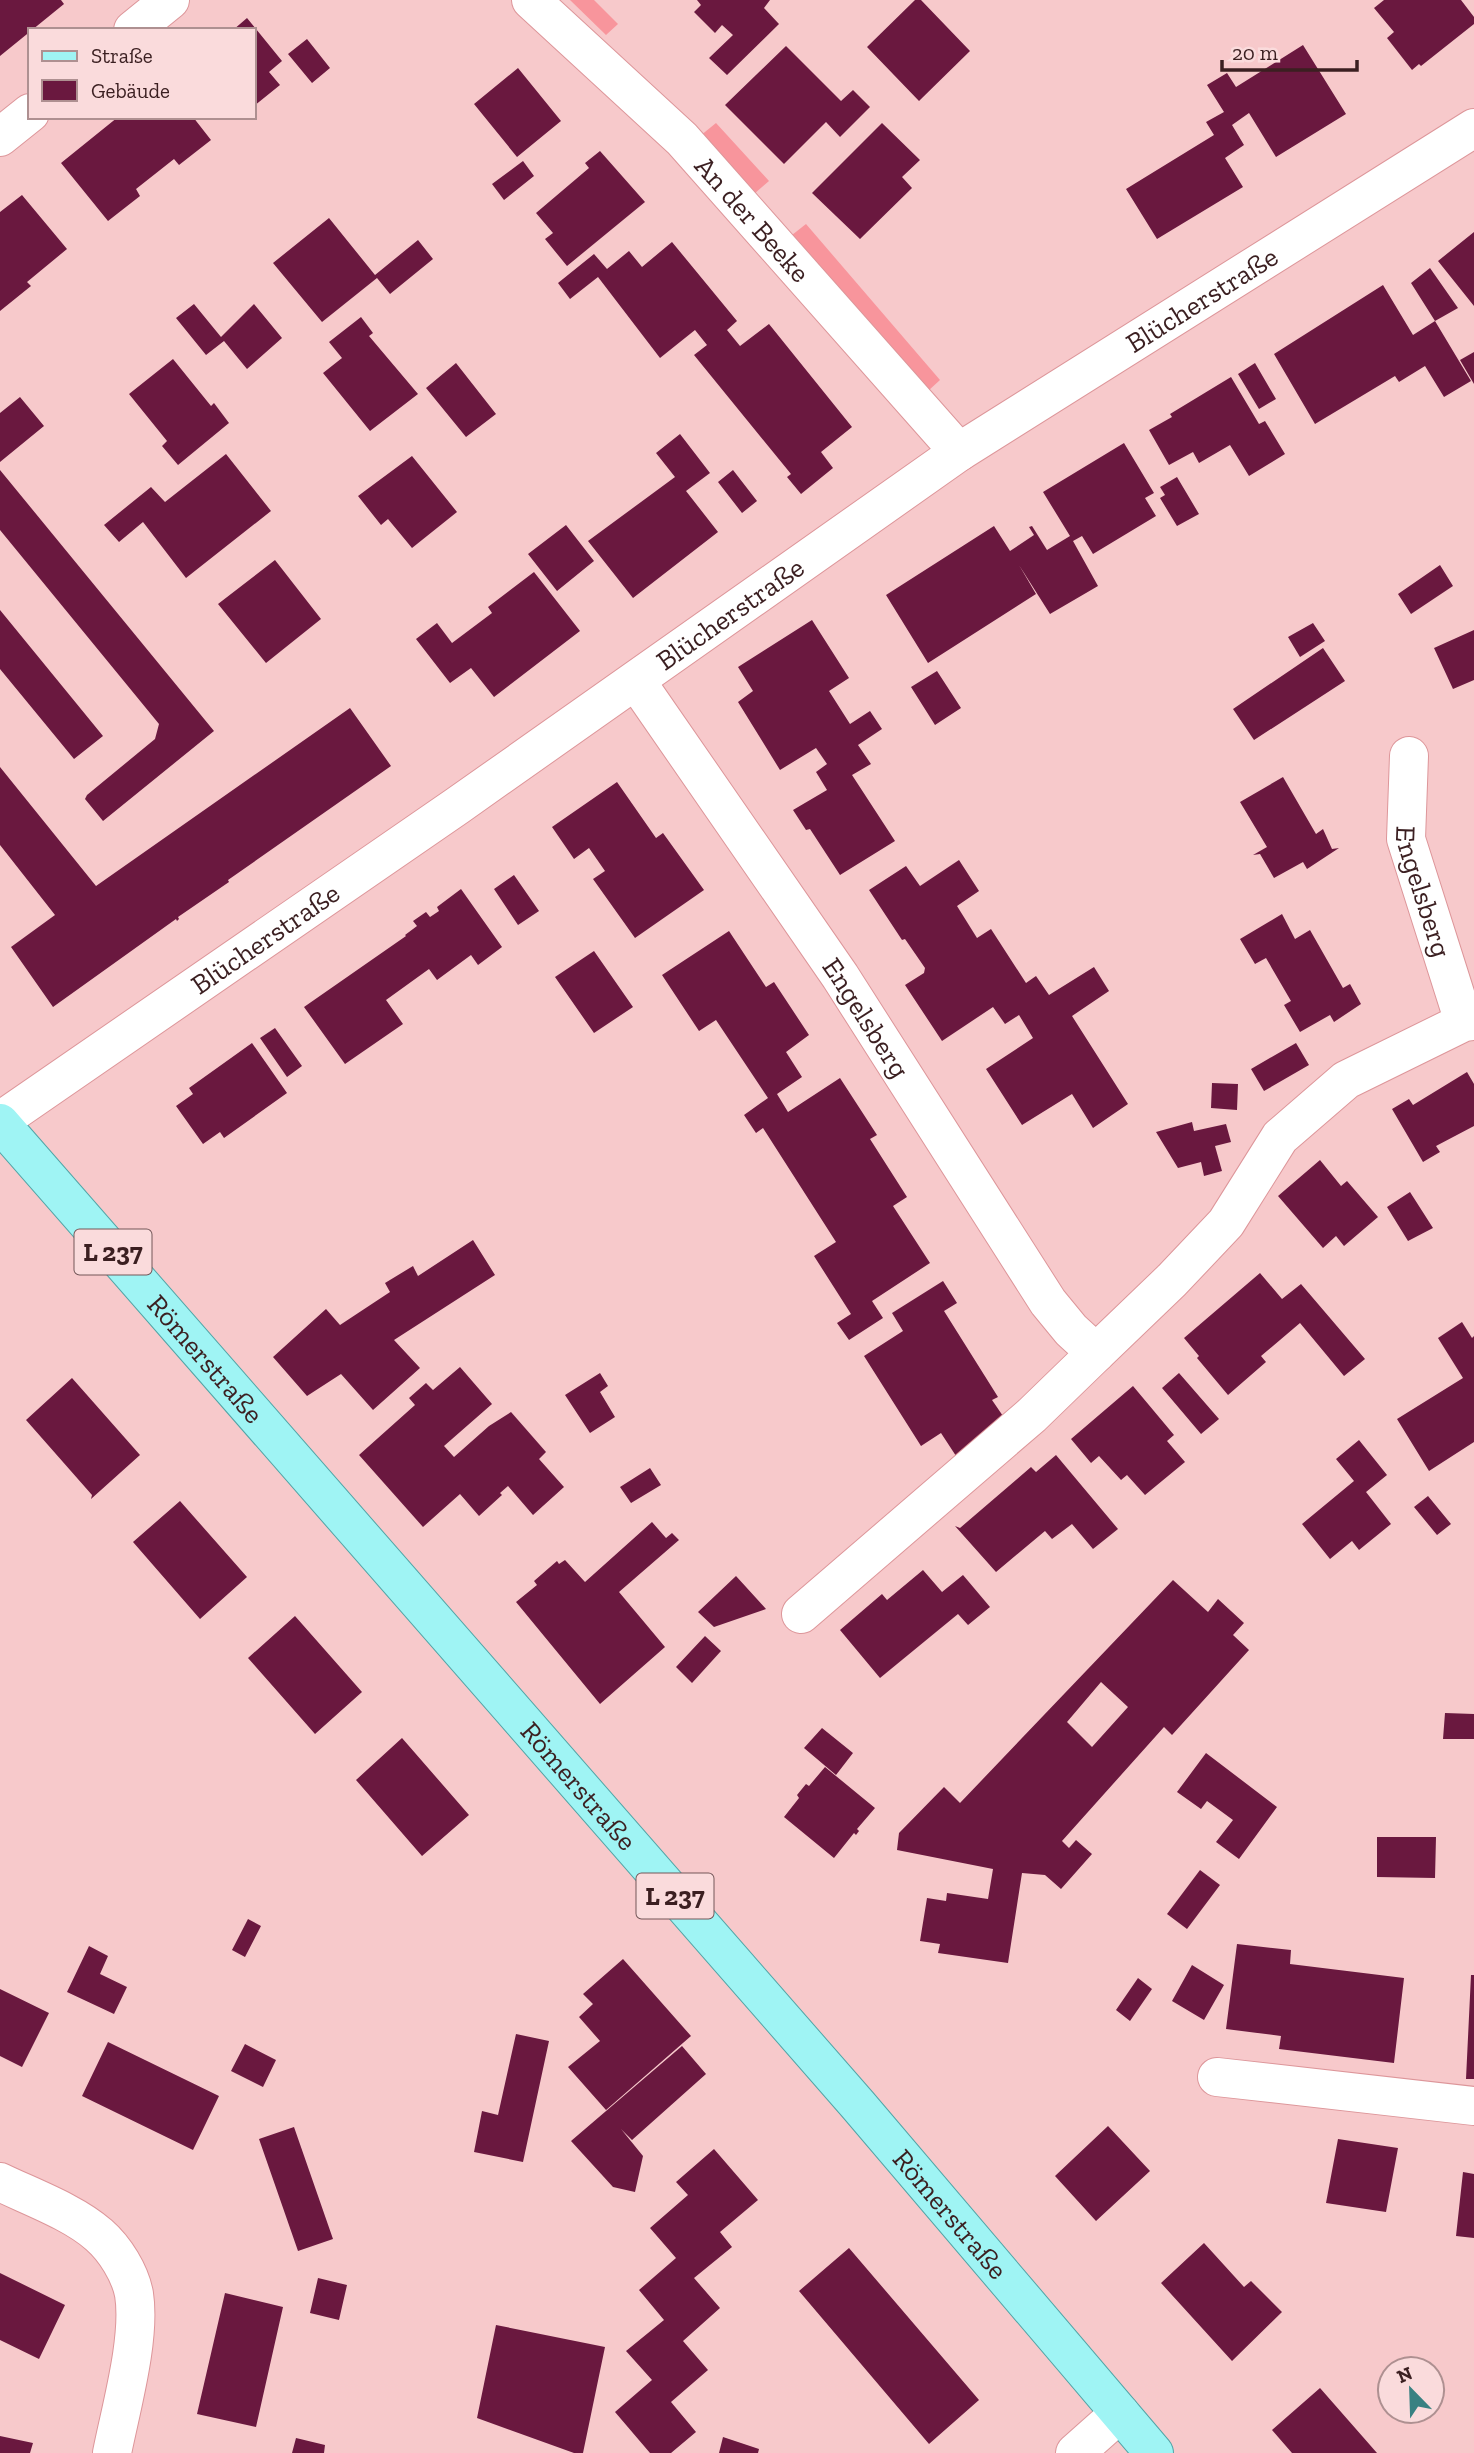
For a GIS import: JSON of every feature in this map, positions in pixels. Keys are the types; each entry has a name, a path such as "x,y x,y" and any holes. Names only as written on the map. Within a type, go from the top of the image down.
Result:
{"main road":[{"name":"Römerstraße","path":"0,1122 839,2084 1154,2453"}],"street":[{"path":"135,28 170,0"},
{"name":"An der Beeke","path":"531,0 682,139 959,452"},
{"path":"0,137 28,115"},
{"name":"Blücherstraße","path":"0,1122 636,681 959,452 1474,128"},
{"name":"Engelsberg","path":"636,681 840,976 1048,1302 1071,1330 1096,1353"},
{"name":"Engelsberg","path":"802,1614 1032,1415 1172,1280 1226,1223 1280,1137 1346,1080 1469,1021 1406,839 1409,756"},
{"path":"1217,2077 1474,2106"},
{"path":"0,2182 61,2211 99,2234 120,2258 134,2294 134,2343 112,2453"},
{"path":"1075,2453 1120,2413"}],"shaded area":[{"path":"570,0 594,0 618,24 606,35"},
{"path":"716,123 769,181 754,194 700,136"},
{"path":"806,224 940,380 928,391 792,235"}],"building":[{"path":"0,0 61,0 64,4 34,28 28,28 28,33 0,56"},
{"path":"697,0 770,0 764,8 779,24 727,75 709,58 733,35 722,25 715,33 694,12 701,5"},
{"path":"915,0 921,0 970,51 919,101 867,47"},
{"path":"1384,0 1461,0 1474,17 1474,24 1421,66 1419,64 1412,70 1387,38 1394,32 1374,8"},
{"path":"247,18 255,28 235,28"},
{"path":"256,29 282,61 269,72 280,85 256,104"},
{"path":"307,39 330,68 312,83 288,54"},
{"path":"1303,45 1346,114 1276,157 1249,113 1232,125 1244,145 1225,158 1243,187 1157,239 1126,189 1214,135 1206,122 1224,112 1207,85 1227,73 1236,87"},
{"path":"786,46 841,101 853,90 870,107 840,137 826,122 784,164 725,105"},
{"path":"518,68 561,121 517,157 474,104"},
{"path":"116,119 195,119 211,140 179,165 174,159 136,189 140,196 108,221 61,163"},
{"path":"882,123 920,160 902,177 912,188 860,239 812,193"},
{"path":"600,151 645,202 567,266 545,239 553,233 536,213 589,168 585,163"},
{"path":"523,161 534,176 504,200 492,184"},
{"path":"22,195 67,249 27,282 31,286 0,311 0,212"},
{"path":"329,218 375,275 418,240 433,259 390,294 377,278 322,322 273,263"},
{"path":"1474,232 1474,306 1438,261"},
{"path":"672,242 737,321 727,330 740,346 769,324 852,427 821,452 833,468 801,494 787,477 791,474 694,355 707,345 695,330 660,358 598,277 570,299 558,283 594,254 607,269 629,251 642,267"},
{"path":"1430,268 1458,308 1435,321 1411,283"},
{"path":"1383,285 1413,335 1435,321 1471,381 1444,397 1425,366 1399,382 1395,376 1315,424 1274,354"},
{"path":"194,304 221,337 254,304 282,338 247,369 224,341 206,355 176,318"},
{"path":"361,317 373,333 369,336 418,394 370,431 323,373 342,358 329,342"},
{"path":"1474,352 1474,384 1460,360"},
{"path":"173,359 211,406 214,403 229,423 178,465 162,446 167,441 129,394"},
{"path":"456,363 496,414 466,437 426,388"},
{"path":"1255,363 1276,399 1259,409 1238,374"},
{"path":"1231,377 1259,424 1265,421 1285,454 1249,476 1230,445 1199,463 1193,452 1169,465 1149,430"},
{"path":"20,397 44,426 0,462 0,413"},
{"path":"680,434 710,473 686,491 718,532 633,598 588,541 675,477 656,453"},
{"path":"1124,443 1154,493 1145,498 1156,516 1093,554 1082,536 1073,541 1098,586 1050,614 1019,565 1036,594 928,663 886,595 994,526 1010,551 1034,535 1029,527 1032,526 1047,550 1070,536 1043,492"},
{"path":"226,454 271,511 186,578 143,522 119,542 104,525 151,487 165,502"},
{"path":"412,456 457,512 412,548 388,519 381,525 358,496"},
{"path":"0,470 214,731 103,821 85,799 87,795 155,739 159,724 0,530"},
{"path":"733,470 757,501 742,513 718,482"},
{"path":"1177,477 1199,514 1177,526 1160,498 1165,495 1160,487"},
{"path":"566,525 594,561 557,591 528,554"},
{"path":"275,560 321,619 266,663 218,604"},
{"path":"1440,565 1453,586 1411,614 1398,594"},
{"path":"534,572 580,631 494,697 471,668 450,683 416,639 437,623 452,643 492,613 488,607"},
{"path":"0,610 103,736 74,759 0,669"},
{"path":"812,620 849,678 829,691 850,724 870,711 882,729 858,745 871,764 852,775 895,841 840,875 810,829 806,830 793,810 827,790 816,772 827,764 816,748 780,770 738,702 753,691 738,667"},
{"path":"1313,623 1325,641 1300,657 1288,637"},
{"path":"1474,630 1474,680 1453,689 1434,648"},
{"path":"1323,648 1345,681 1254,740 1233,709"},
{"path":"937,671 961,708 935,725 911,687"},
{"path":"350,708 391,766 53,1007 11,947 55,915 0,845 0,767 96,886"},
{"path":"1283,777 1316,834 1323,829 1332,849 1339,848 1307,869 1303,862 1274,878 1260,854 1253,855 1267,847 1240,802"},
{"path":"617,782 656,838 663,833 704,890 635,938 593,879 605,871 589,848 574,859 552,827"},
{"path":"959,860 979,891 957,906 977,938 991,929 1026,983 1036,976 1049,995 1094,967 1109,991 1072,1016 1128,1104 1093,1128 1072,1094 1022,1125 986,1069 1033,1038 1019,1015 1005,1024 993,1007 942,1041 905,985 924,973 925,968 905,939 902,940 869,890 906,866 920,886"},
{"path":"514,875 539,911 518,925 494,889"},
{"path":"461,889 502,947 478,965 471,955 437,980 429,969 386,1000 403,1024 345,1064 304,1007 406,936 417,926 413,921 426,912 430,917 439,911 437,907"},
{"path":"1282,914 1295,939 1310,930 1343,988 1350,984 1361,1004 1334,1022 1330,1015 1300,1032 1284,1005 1291,1001 1266,958 1255,964 1240,939"},
{"path":"729,931 766,987 774,982 809,1035 786,1052 802,1077 777,1094 788,1112 840,1078 877,1135 870,1139 907,1197 893,1206 930,1263 872,1301 883,1318 849,1340 837,1323 851,1314 814,1256 836,1242 763,1128 756,1133 744,1115 768,1098 716,1020 699,1031 662,975"},
{"path":"594,951 633,1007 594,1033 555,977"},
{"path":"275,1028 302,1066 287,1077 260,1038"},
{"path":"252,1043 287,1093 224,1138 220,1132 203,1144 176,1106 193,1094 189,1088"},
{"path":"1296,1043 1309,1065 1264,1091 1251,1069"},
{"path":"1467,1072 1474,1084 1474,1126 1436,1146 1440,1152 1423,1162 1392,1109 1409,1099 1413,1105"},
{"path":"1212,1083 1238,1084 1237,1110 1211,1108"},
{"path":"1192,1122 1194,1131 1226,1124 1231,1142 1215,1146 1222,1171 1204,1176 1201,1162 1178,1168 1156,1132"},
{"path":"1320,1160 1341,1186 1347,1181 1378,1217 1344,1246 1336,1236 1323,1248 1278,1196"},
{"path":"1410,1192 1433,1228 1408,1241 1387,1207"},
{"path":"473,1240 495,1275 394,1340 420,1368 373,1410 341,1374 307,1396 273,1357 326,1309 340,1325 390,1292 385,1283 413,1266 418,1276"},
{"path":"1260,1273 1282,1299 1301,1284 1365,1359 1344,1376 1300,1323 1261,1356 1266,1362 1228,1395 1184,1338"},
{"path":"943,1281 957,1303 944,1311 998,1397 992,1400 1005,1419 958,1459 941,1433 921,1446 864,1356 903,1331 892,1313"},
{"path":"1462,1322 1472,1338 1474,1336 1474,1442 1429,1471 1397,1419 1463,1378 1438,1338"},
{"path":"460,1367 492,1404 444,1446 454,1457 489,1426 511,1412 546,1452 539,1459 564,1487 533,1515 508,1486 479,1516 460,1494 423,1527 359,1455 415,1405 409,1398 426,1383 433,1390"},
{"path":"600,1373 608,1386 600,1392 615,1417 590,1433 565,1395"},
{"path":"1179,1373 1219,1419 1201,1434 1162,1388"},
{"path":"72,1378 140,1455 91,1499 92,1495 26,1420"},
{"path":"1133,1386 1174,1435 1167,1441 1185,1462 1145,1495 1127,1475 1121,1480 1099,1456 1091,1463 1071,1439"},
{"path":"1359,1440 1387,1475 1366,1492 1391,1524 1359,1550 1352,1541 1330,1559 1302,1524 1354,1481 1336,1459"},
{"path":"1056,1455 1118,1529 1093,1549 1072,1524 1052,1539 1045,1531 996,1572 955,1526 960,1528 1031,1467 1036,1472"},
{"path":"650,1468 661,1485 631,1503 620,1487"},
{"path":"1428,1496 1451,1524 1437,1535 1414,1507"},
{"path":"180,1501 247,1577 200,1619 133,1542"},
{"path":"652,1522 666,1538 672,1533 679,1540 619,1592 665,1647 600,1704 516,1602 537,1585 534,1581 557,1561 559,1564 565,1560 585,1582"},
{"path":"923,1570 942,1592 963,1575 990,1607 968,1625 958,1614 880,1678 840,1630 882,1594 887,1600"},
{"path":"736,1576 766,1609 714,1627 698,1612"},
{"path":"1173,1580 1208,1612 1218,1599 1244,1623 1233,1635 1249,1650 1172,1735 1164,1727 1062,1841 1069,1848 1076,1840 1092,1854 1061,1889 1045,1875 1022,1873 1008,1963 938,1953 940,1944 920,1941 927,1898 946,1901 947,1893 988,1899 993,1869 897,1850 899,1833 944,1787 960,1803","holes":["1101,1682 1128,1707 1092,1747 1067,1722"]},
{"path":"295,1616 362,1692 315,1734 248,1658"},
{"path":"705,1636 721,1651 692,1683 676,1667"},
{"path":"1445,1713 1474,1714 1474,1739 1443,1739"},
{"path":"822,1728 853,1753 836,1775 804,1748"},
{"path":"402,1738 469,1815 422,1856 356,1780"},
{"path":"1206,1753 1277,1807 1239,1859 1216,1842 1233,1820 1207,1801 1201,1809 1177,1792"},
{"path":"825,1767 875,1808 857,1829 859,1831 856,1835 854,1833 834,1858 784,1817 806,1784 809,1786"},
{"path":"1377,1837 1436,1837 1435,1878 1377,1877"},
{"path":"1200,1870 1220,1885 1187,1929 1167,1914"},
{"path":"248,1919 261,1926 245,1957 232,1950"},
{"path":"1237,1944 1291,1950 1290,1964 1404,1978 1394,2063 1279,2049 1281,2036 1226,2029"},
{"path":"89,1946 108,1956 100,1974 127,1987 114,2014 67,1992"},
{"path":"623,1959 691,2036 606,2110 568,2067 600,2041 579,2017 593,2004 583,1994"},
{"path":"1192,1965 1224,1985 1204,2020 1172,2001"},
{"path":"1471,1975 1474,1975 1474,2079 1466,2079"},
{"path":"1138,1978 1152,1989 1130,2021 1116,2010"},
{"path":"0,1989 49,2013 22,2067 0,2056"},
{"path":"516,2034 549,2041 523,2162 474,2152 482,2111 498,2115"},
{"path":"108,2042 219,2096 193,2150 82,2096"},
{"path":"245,2044 276,2060 263,2087 231,2071"},
{"path":"682,2046 706,2074 632,2140 621,2129 643,2156 635,2192 613,2187 571,2141"},
{"path":"1108,2126 1150,2171 1096,2221 1055,2176"},
{"path":"294,2127 333,2239 298,2251 259,2139"},
{"path":"1338,2139 1398,2148 1386,2212 1326,2203"},
{"path":"714,2149 758,2200 720,2232 732,2247 694,2278 720,2308 683,2341 708,2370 671,2402 696,2432 671,2453 650,2453 615,2412 652,2380 626,2351 664,2320 639,2290 676,2258 650,2228 688,2195 676,2182"},
{"path":"1463,2172 1474,2174 1474,2238 1456,2236"},
{"path":"1204,2243 1244,2287 1251,2281 1282,2312 1232,2361 1161,2283"},
{"path":"849,2248 979,2400 929,2444 799,2291"},
{"path":"0,2273 65,2305 39,2359 0,2340"},
{"path":"318,2278 347,2285 339,2320 310,2313"},
{"path":"225,2293 283,2307 256,2427 197,2414"},
{"path":"496,2325 605,2347 583,2453 574,2453 477,2418"},
{"path":"1320,2388 1377,2453 1292,2453 1272,2430"},
{"path":"0,2436 33,2443 30,2453 0,2453"},
{"path":"723,2437 759,2449 758,2453 719,2453"},
{"path":"296,2438 325,2445 324,2453 292,2453"}]}
